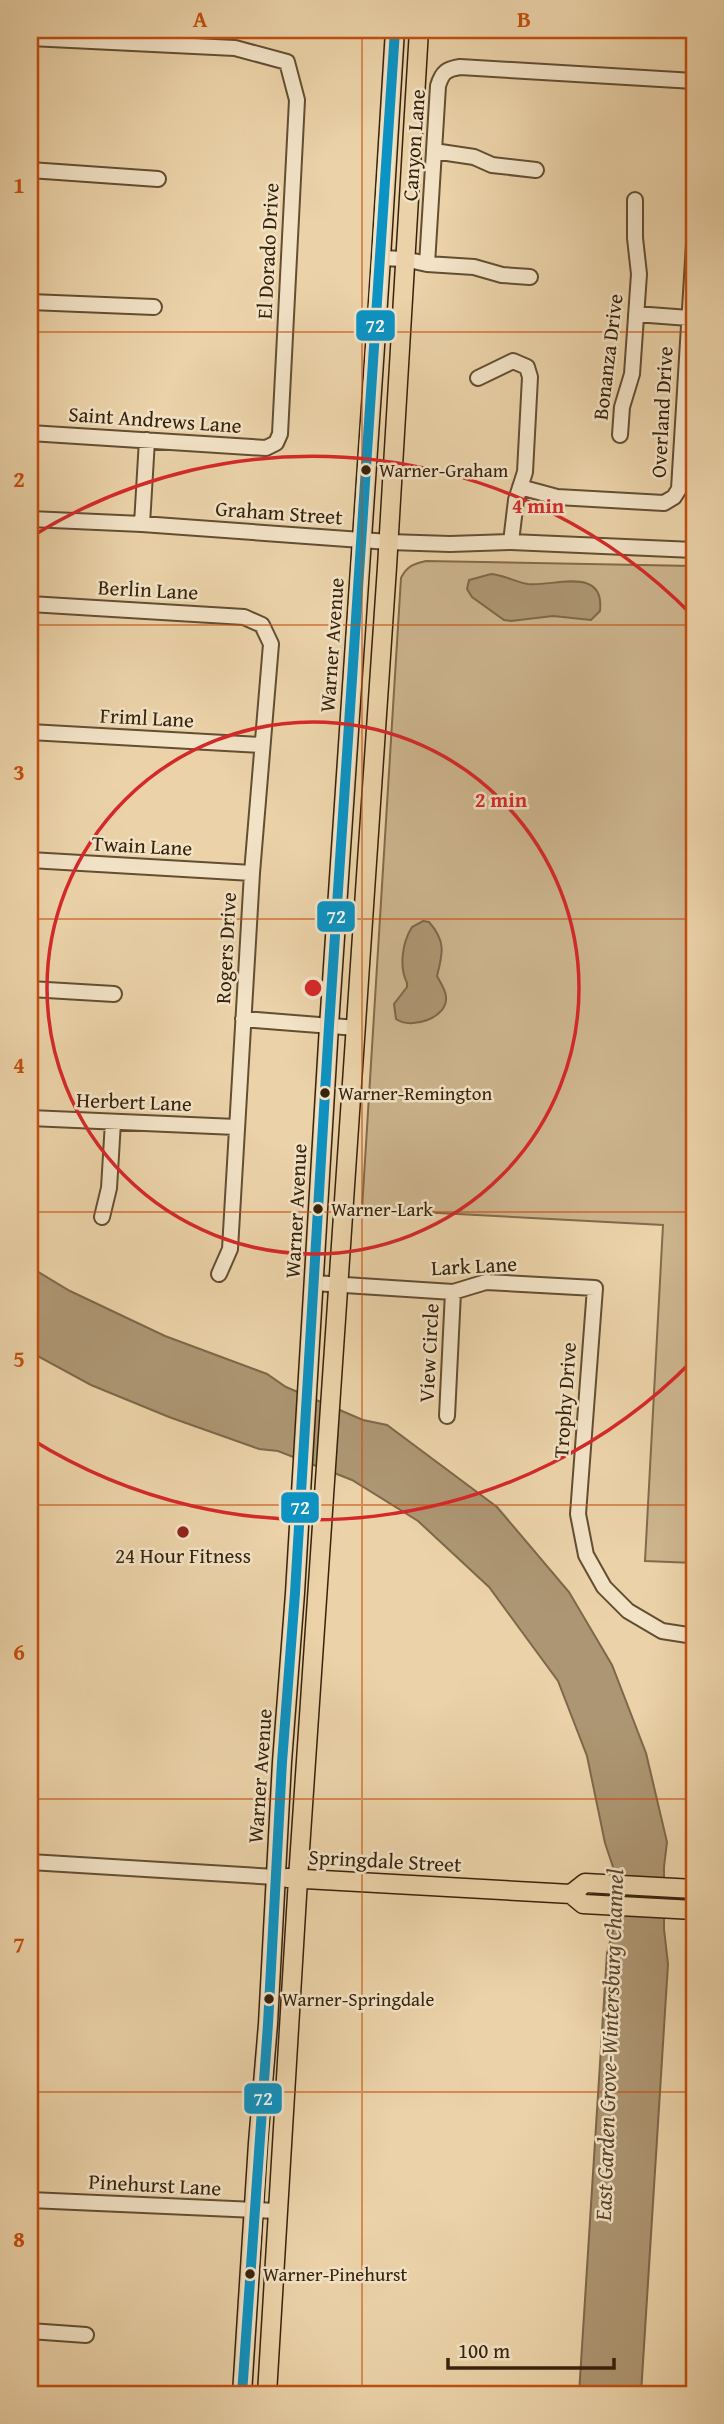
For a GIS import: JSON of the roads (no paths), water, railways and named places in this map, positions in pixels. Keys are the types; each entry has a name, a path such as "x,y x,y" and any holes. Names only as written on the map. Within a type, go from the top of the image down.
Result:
{"main road":[{"name":"Warner Avenue","path":"242,2394 395,30"},
{"path":"267,2394 389,542 419,30"},
{"path":"303,1461 311,1486 310,1511 315,1520 323,1520"},
{"path":"295,1594 318,1596"},
{"name":"Springdale Street","path":"276,1877 571,1894 583,1904 694,1910"},
{"name":"Springdale Street","path":"571,1894 585,1883 694,1889"},
{"path":"268,2024 279,2029 276,2088 284,2114"}],"street":[{"path":"30,38 60,35"},
{"name":"El Dorado Drive","path":"60,35 235,48 287,62 297,100 280,434 276,443"},
{"name":"Canyon Lane","path":"428,264 438,86 441,75 449,69 460,67 694,81"},
{"path":"434,151 474,157 492,165 536,170"},
{"path":"30,170 158,179"},
{"name":"Bonanza Drive","path":"620,435 622,407 632,374 639,274 635,200"},
{"name":"Overland Drive","path":"520,487 557,497 664,503 674,498 679,489 694,244"},
{"path":"382,258 474,267 502,275 530,277"},
{"path":"30,302 154,307"},
{"path":"636,314 689,318"},
{"path":"478,378 513,361 527,367 530,377 525,472 516,500 511,542"},
{"name":"Saint Andrews Lane","path":"30,433 266,448 276,443"},
{"path":"142,524 147,440"},
{"name":"Graham Street","path":"30,519 142,524 389,542 511,542 694,550"},
{"name":"Berlin Lane","path":"30,604 244,617 262,625"},
{"name":"Rogers Drive","path":"219,1274 230,1249 252,873 271,644 262,625"},
{"name":"Friml Lane","path":"30,732 261,745"},
{"name":"Twain Lane","path":"30,860 252,873"},
{"path":"30,989 114,994"},
{"path":"243,1019 357,1028"},
{"name":"Herbert Lane","path":"30,1118 236,1127"},
{"path":"102,1217 109,1188 113,1122"},
{"name":"Lark Lane","path":"314,1283 453,1292 486,1282 594,1288"},
{"name":"Trophy Drive","path":"594,1288 578,1514 586,1555 604,1587 628,1611 662,1632 694,1636"},
{"name":"View Circle","path":"447,1416 453,1292"},
{"name":"Springdale Street","path":"30,1862 276,1877"},
{"name":"Pinehurst Lane","path":"30,2200 278,2211"},
{"path":"30,2331 86,2335"}],"water":[{"path":"491,574 528,584 575,581 586,583 594,588 599,597 600,611 591,620 553,616 504,620 472,597 467,589 469,580"},
{"path":"423,921 429,922 441,941 442,954 437,976 445,992 445,1004 441,1011 427,1020 403,1022 396,1019 394,1004 407,987 402,962 404,948 412,927"},
{"name":"East Garden Grove-Wintersburg Channel","path":"30,1267 70,1291 165,1336 267,1374 286,1387 363,1420 387,1425 497,1507 569,1592 612,1665 646,1753 667,1842 664,1867 664,1929 668,1964 641,2394 579,2394 607,1953 613,1931 613,1867 605,1843 587,1756 558,1681 489,1587 418,1521 352,1480 278,1451 259,1449 169,1417 91,1385 30,1352"}],"place":[{"name":"Warner-Graham","path":"366,470"},
{"name":"Warner-Remington","path":"325,1093"},
{"name":"Warner-Lark","path":"318,1209"},
{"name":"24 Hour Fitness","path":"183,1532"},
{"name":"Warner-Springdale","path":"269,1999"},
{"name":"Warner-Pinehurst","path":"250,2274"}]}
